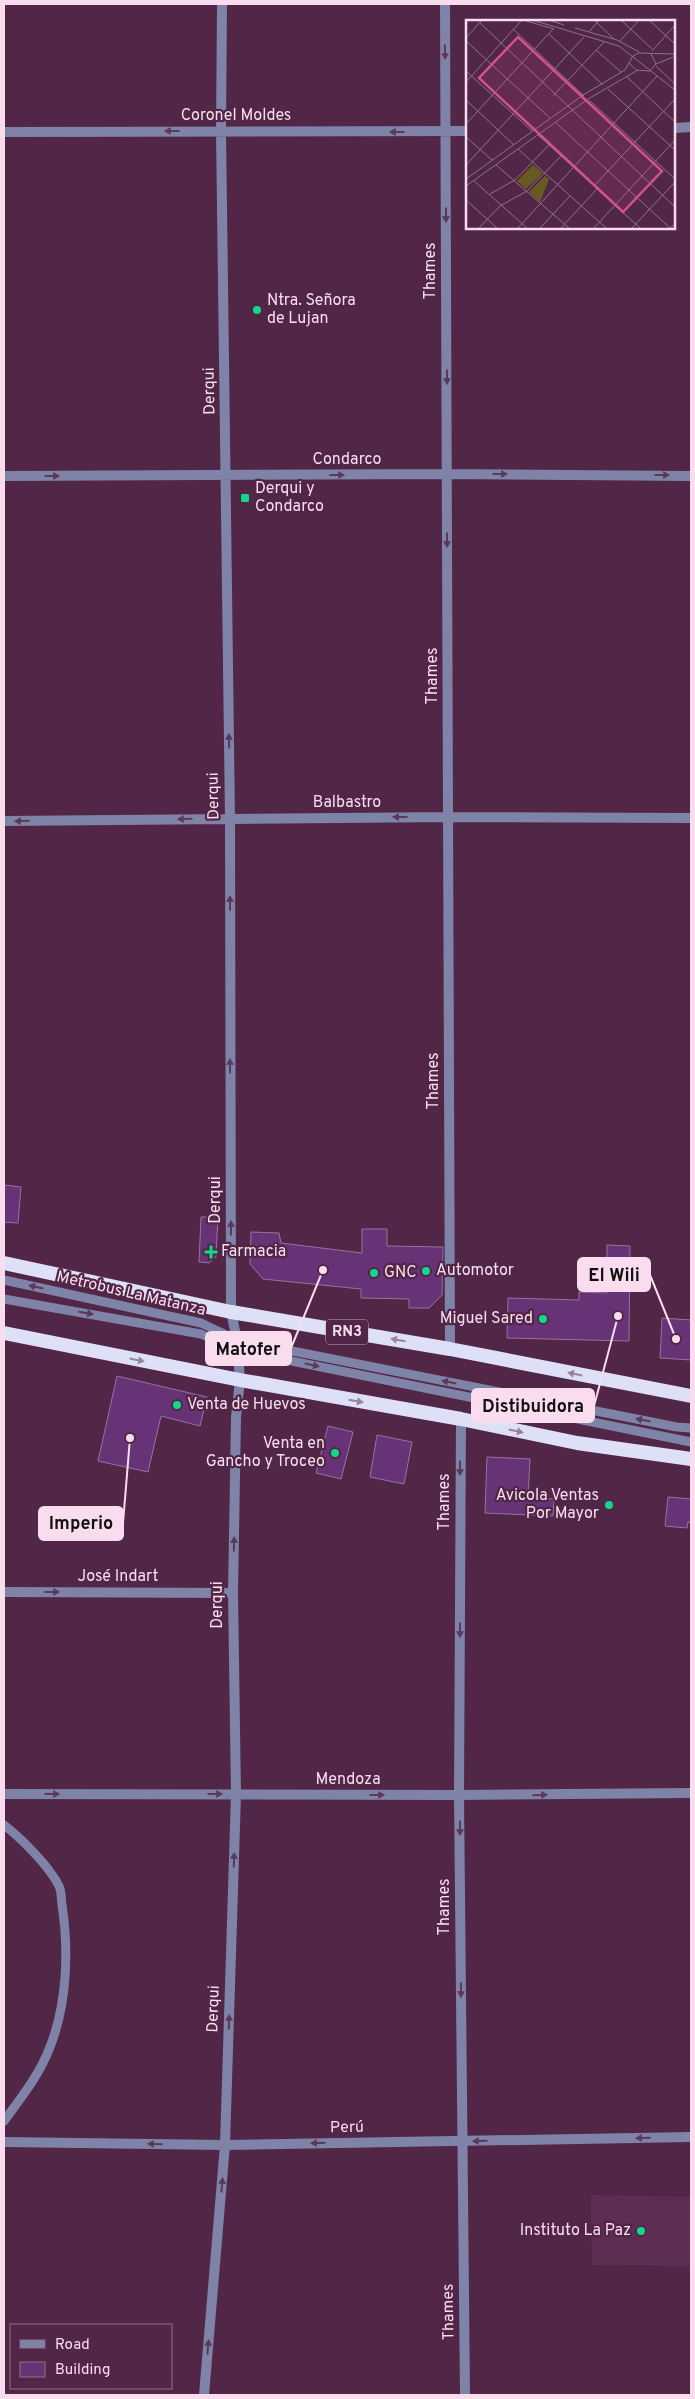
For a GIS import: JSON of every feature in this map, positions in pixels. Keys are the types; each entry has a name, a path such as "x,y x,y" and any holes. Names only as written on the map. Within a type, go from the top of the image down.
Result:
{"highway":[{"name":"RN3","path":"4,1263 231,1312 450,1349 691,1396"},
{"path":"4,1334 240,1380 460,1419 577,1443 691,1459"}],"street":[{"name":"Derqui","path":"204,2395 225,2144 236,1794 233,1593 236,1417 240,1380 237,1345 231,1312 230,818 221,131 222,4"},
{"name":"Thames","path":"445,4 450,1349"},
{"path":"675,128 691,127"},
{"name":"Coronel Moldes","path":"4,132 466,131"},
{"name":"Condarco","path":"4,476 447,474 691,476"},
{"name":"Balbastro","path":"4,821 449,817 691,818"},
{"name":"Thames","path":"460,1419 460,1796 465,2395"},
{"name":"José Indart","path":"4,1592 233,1593"},
{"name":"Mendoza","path":"4,1794 460,1796 691,1793"},
{"name":"Perú","path":"4,2142 225,2144 691,2137"}],"lane":[{"name":"Metrobus La Matanza","path":"4,1280 201,1323 237,1345 677,1427 691,1428"},
{"name":"Metrobus La Matanza","path":"4,1299 200,1334 237,1345 691,1442"},
{"path":"4,1825 22,1839 60,1887 66,1929 64,1981 60,2009 50,2049 26,2091 4,2121"}],"shaded area":[{"name":"Instituto La Paz","path":"591,2195 691,2197 691,2266 592,2265"}],"building":[{"path":"4,1185 21,1187 18,1223 4,1222"},
{"path":"201,1217 218,1217 216,1257 209,1263 199,1262"},
{"path":"362,1229 387,1229 387,1246 443,1247 442,1295 429,1308 409,1308 409,1299 361,1298 361,1289 263,1279 250,1264 251,1232 279,1233 281,1243 362,1253"},
{"path":"607,1245 630,1246 629,1341 507,1338 508,1298 579,1300 579,1292 607,1293"},
{"path":"662,1318 691,1320 691,1360 660,1358"},
{"path":"117,1376 207,1397 200,1426 161,1416 148,1472 98,1461"},
{"name":"Venta en Gancho y Troceo","path":"328,1426 353,1432 341,1479 316,1473"},
{"path":"377,1435 412,1442 404,1484 370,1477"},
{"path":"487,1457 530,1459 528,1497 554,1499 553,1516 485,1513"},
{"path":"668,1497 691,1499 691,1523 688,1522 687,1528 665,1526"}],"place":[{"name":"Ntra. Señora de Lujan","path":"257,310"},
{"name":"Derqui y Condarco","path":"245,498"},
{"name":"Farmacia","path":"211,1252"},
{"name":"Matofer","path":"323,1270"},
{"name":"Automotor","path":"426,1271"},
{"name":"GNC","path":"374,1273"},
{"name":"Distibuidora","path":"618,1316"},
{"name":"Miguel Sared","path":"543,1319"},
{"name":"El Wili","path":"676,1339"},
{"name":"Venta de Huevos","path":"177,1405"},
{"name":"Imperio","path":"130,1438"},
{"name":"Venta en Gancho y Troceo","path":"335,1453"},
{"name":"Avicola Ventas Por Mayor","path":"609,1505"},
{"name":"Instituto La Paz","path":"641,2231"}]}
